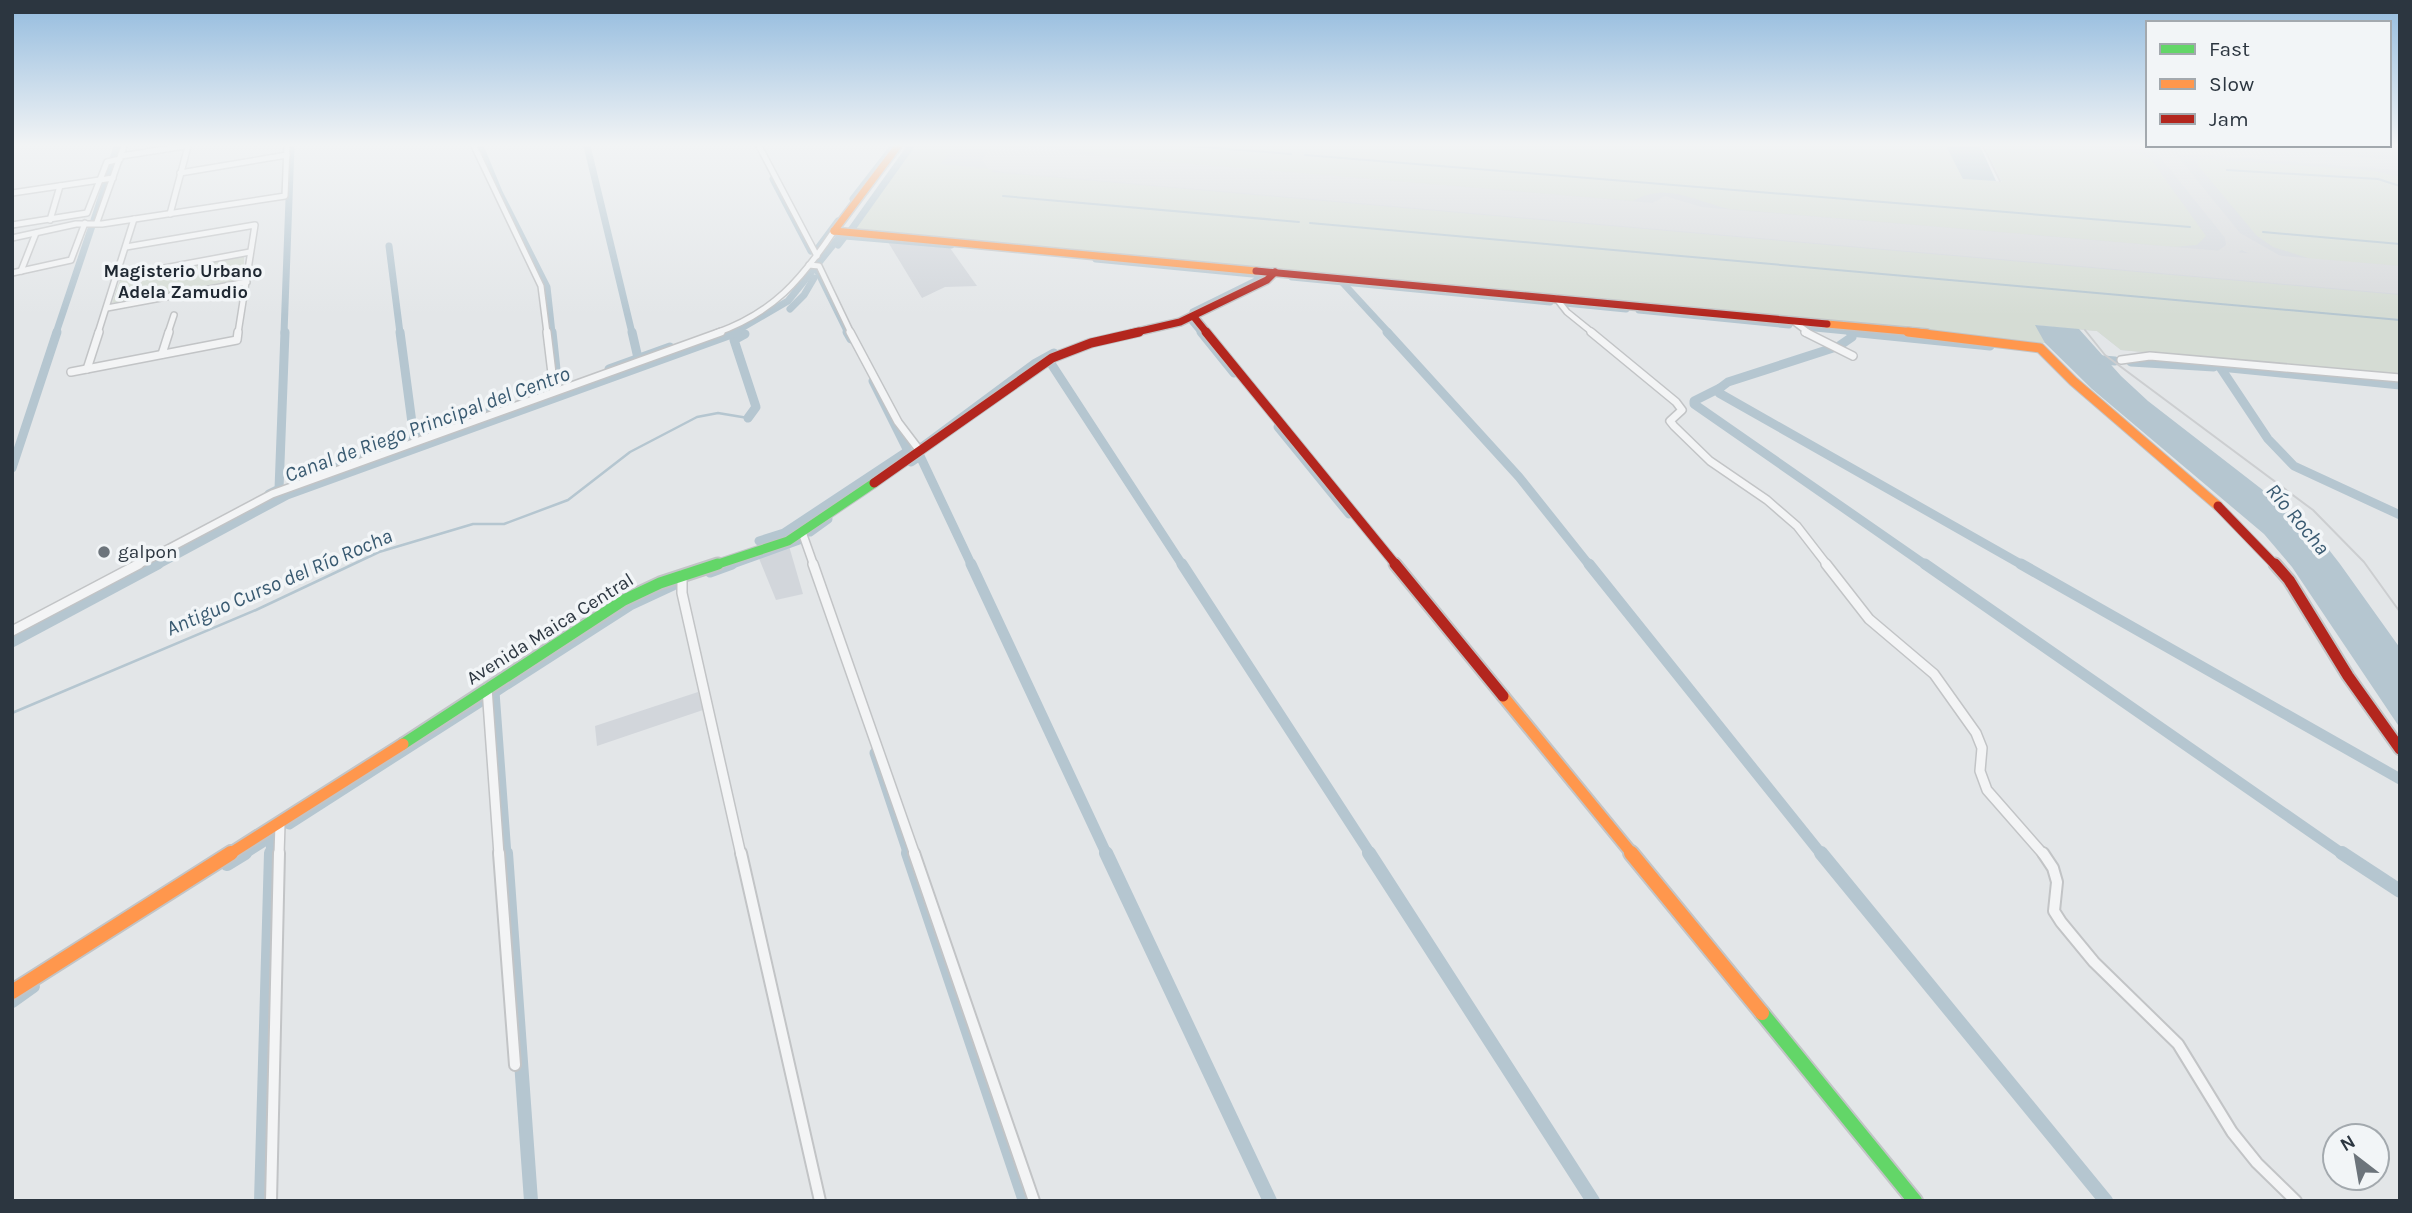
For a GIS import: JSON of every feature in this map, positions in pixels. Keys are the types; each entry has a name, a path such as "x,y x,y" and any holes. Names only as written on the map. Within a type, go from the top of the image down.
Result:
{"street":[{"path":"48,219 54,203"},
{"path":"12,225 87,213 91,203"},
{"path":"97,222 104,203"},
{"path":"170,214 173,203"},
{"path":"12,238 85,223 134,219 243,203"},
{"path":"501,203 541,286 554,390"},
{"path":"789,203 817,256"},
{"path":"12,631 272,494 745,323 780,300 840,231 859,203"},
{"path":"48,219 66,226"},
{"path":"87,369 134,219"},
{"path":"12,273 71,260 85,223"},
{"path":"71,372 237,340 256,225 126,247"},
{"path":"840,231 1793,321 2040,348 2073,381 2221,508 2274,561 2289,580 2348,677 2400,749"},
{"path":"21,271 36,233"},
{"path":"116,277 250,252"},
{"path":"812,265 909,443 920,451"},
{"name":"Avenida Maica Central","path":"12,992 280,824 625,600 682,575 774,546 802,531 1052,358 1091,343 1194,317 1267,280 1275,272"},
{"path":"107,308 247,282"},
{"path":"1556,298 1558,304 1676,401 1682,410 1670,421 1674,426 1710,461 1791,520 1869,619 1934,674 1979,740 1982,748 1982,781 1987,790 2053,868 2057,882 2054,911 2061,922 2094,962 2178,1044 2232,1132 2257,1163 2296,1201"},
{"path":"162,354 174,315"},
{"path":"1194,317 1915,1201"},
{"path":"1793,321 1800,328 1853,356"},
{"path":"2121,360 2150,356 2400,378"},
{"path":"802,531 1034,1201"},
{"path":"682,575 682,593 820,1201"},
{"path":"487,688 515,1065"},
{"path":"271,1201 280,824"}],"shaded area":[{"path":"873,203 2400,203 2400,376 2121,350 2097,331 2036,325 2045,343 852,231"},
{"path":"873,203 1342,203 2400,295 2400,376 2121,350 2097,331 2036,325 2045,343 852,231"},
{"path":"1707,203 2182,203 2206,236 2197,245 2174,247 1729,209"},
{"path":"2229,203 2400,203 2400,266 2311,259 2273,247 2256,235"},
{"path":"888,242 950,248 977,286 945,287 922,298"},
{"path":"244,256 244,278 240,281 112,303 121,277"},
{"path":"789,546 803,594 776,600 758,556"},
{"path":"698,692 703,710 597,746 595,726"}],"water":[{"name":"Río Rocha","path":"2035,325 2079,329 2121,376 2148,401 2290,511 2319,537 2400,648 2400,728 2292,567 2264,534 2092,389 2045,343"}],"waterway":[{"path":"94,220 100,203"},
{"path":"284,333 289,203"},
{"path":"504,203 547,287 552,333"},
{"path":"601,203 632,333"},
{"path":"785,203 811,251"},
{"path":"851,230 871,203"},
{"path":"1078,203 1299,222"},
{"path":"1890,203 2190,227"},
{"path":"818,248 838,221"},
{"path":"1310,223 2400,320"},
{"path":"56,333 92,226"},
{"path":"2263,232 2400,244"},
{"name":"Canal de Riego Principal del Centro","path":"733,333 788,301 841,235"},
{"path":"838,245 845,236 951,245"},
{"path":"389,246 400,333"},
{"path":"1096,259 1263,275 1264,277 1193,312"},
{"path":"818,272 848,333"},
{"path":"1292,277 1550,302"},
{"path":"790,309 804,295 814,278"},
{"path":"1342,282 1389,333"},
{"path":"1565,303 1626,309"},
{"path":"1639,310 1789,325"},
{"path":"1192,321 1202,333"},
{"path":"1805,327 1867,333"},
{"path":"12,468 57,332"},
{"path":"269,494 279,489 285,332"},
{"path":"400,332 414,438"},
{"path":"552,332 558,388"},
{"path":"632,332 638,358"},
{"name":"Canal de Riego Principal del Centro","path":"155,566 287,495 737,332"},
{"path":"847,332 851,339"},
{"path":"1201,332 1234,373"},
{"path":"1387,332 1519,477 1590,566"},
{"path":"1850,332 1990,346"},
{"path":"1839,346 1852,337 1851,333"},
{"path":"745,334 734,340 756,407 748,418"},
{"path":"609,369 670,347"},
{"path":"1720,388 1728,382 1833,348"},
{"path":"922,447 1034,364 1054,353"},
{"path":"2092,359 2115,361"},
{"path":"1050,362 1183,566"},
{"path":"2131,362 2214,367"},
{"path":"2400,385 2220,367 2268,439 2294,466 2400,515"},
{"path":"759,541 784,533 908,451 873,381"},
{"path":"1720,388 1719,393 2024,566"},
{"path":"1720,388 1694,401 1694,404 1927,566"},
{"path":"332,469 511,404"},
{"name":"Antiguo Curso del Río Rocha","path":"12,713 256,610 379,552 473,524 504,524 568,500 630,452 697,417 718,413 748,418"},
{"path":"1278,427 1349,514"},
{"path":"911,462 920,456 972,566"},
{"path":"810,532 828,519"},
{"path":"727,566 799,540"},
{"name":"Canal de Riego Principal del Centro","path":"12,642 158,564"},
{"path":"710,572 732,564"},
{"path":"971,564 1107,855"},
{"path":"1182,564 1371,855"},
{"path":"1589,564 1822,855"},
{"path":"1925,564 2344,855"},
{"path":"2021,564 2400,779"},
{"path":"494,692 630,605 673,585"},
{"path":"494,692 506,855"},
{"path":"289,824 481,701"},
{"path":"875,753 909,855"},
{"path":"242,855 272,836 271,855"},
{"path":"227,864 245,853"},
{"path":"261,1201 271,853"},
{"path":"506,853 531,1201"},
{"path":"908,853 1025,1201"},
{"path":"1106,853 1270,1201"},
{"path":"1369,853 1593,1201"},
{"path":"1821,853 2106,1201"},
{"path":"2342,853 2400,891"},
{"path":"12,1001 33,986"}],"taxiway":[{"path":"1658,205 1662,203"},
{"path":"1670,203 1736,223"},
{"path":"2206,203 2234,237"},
{"path":"2177,261 2221,257 2235,247 2234,237"},
{"path":"2234,237 2272,259 2328,274"}],"runway":[{"path":"1499,203 2400,280"}],"tram line":[{"path":"2085,330 2105,355 2313,510 2364,562 2400,612"}],"traffic: fast":[{"path":"403,744 624,600 660,583 788,541 874,483"},
{"path":"1762,1013 1915,1201"}],"traffic: slow":[{"path":"834,231 855,203"},
{"path":"834,231 1256,271"},
{"path":"1827,324 1944,335 2040,348 2073,381 2218,506"},
{"path":"1503,696 1762,1013"},
{"path":"12,992 403,744"}],"traffic: jam":[{"path":"1256,271 1827,324"},
{"path":"874,483 1052,358 1091,343 1180,322 1267,280 1275,272"},
{"path":"1194,317 1503,696"},
{"path":"2218,506 2252,538 2289,580 2348,676 2400,749"}],"place":[{"name":"galpon","path":"104,552"}],"district":[{"name":"Magisterio Urbano Adela Zamudio","path":"183,281"}]}
